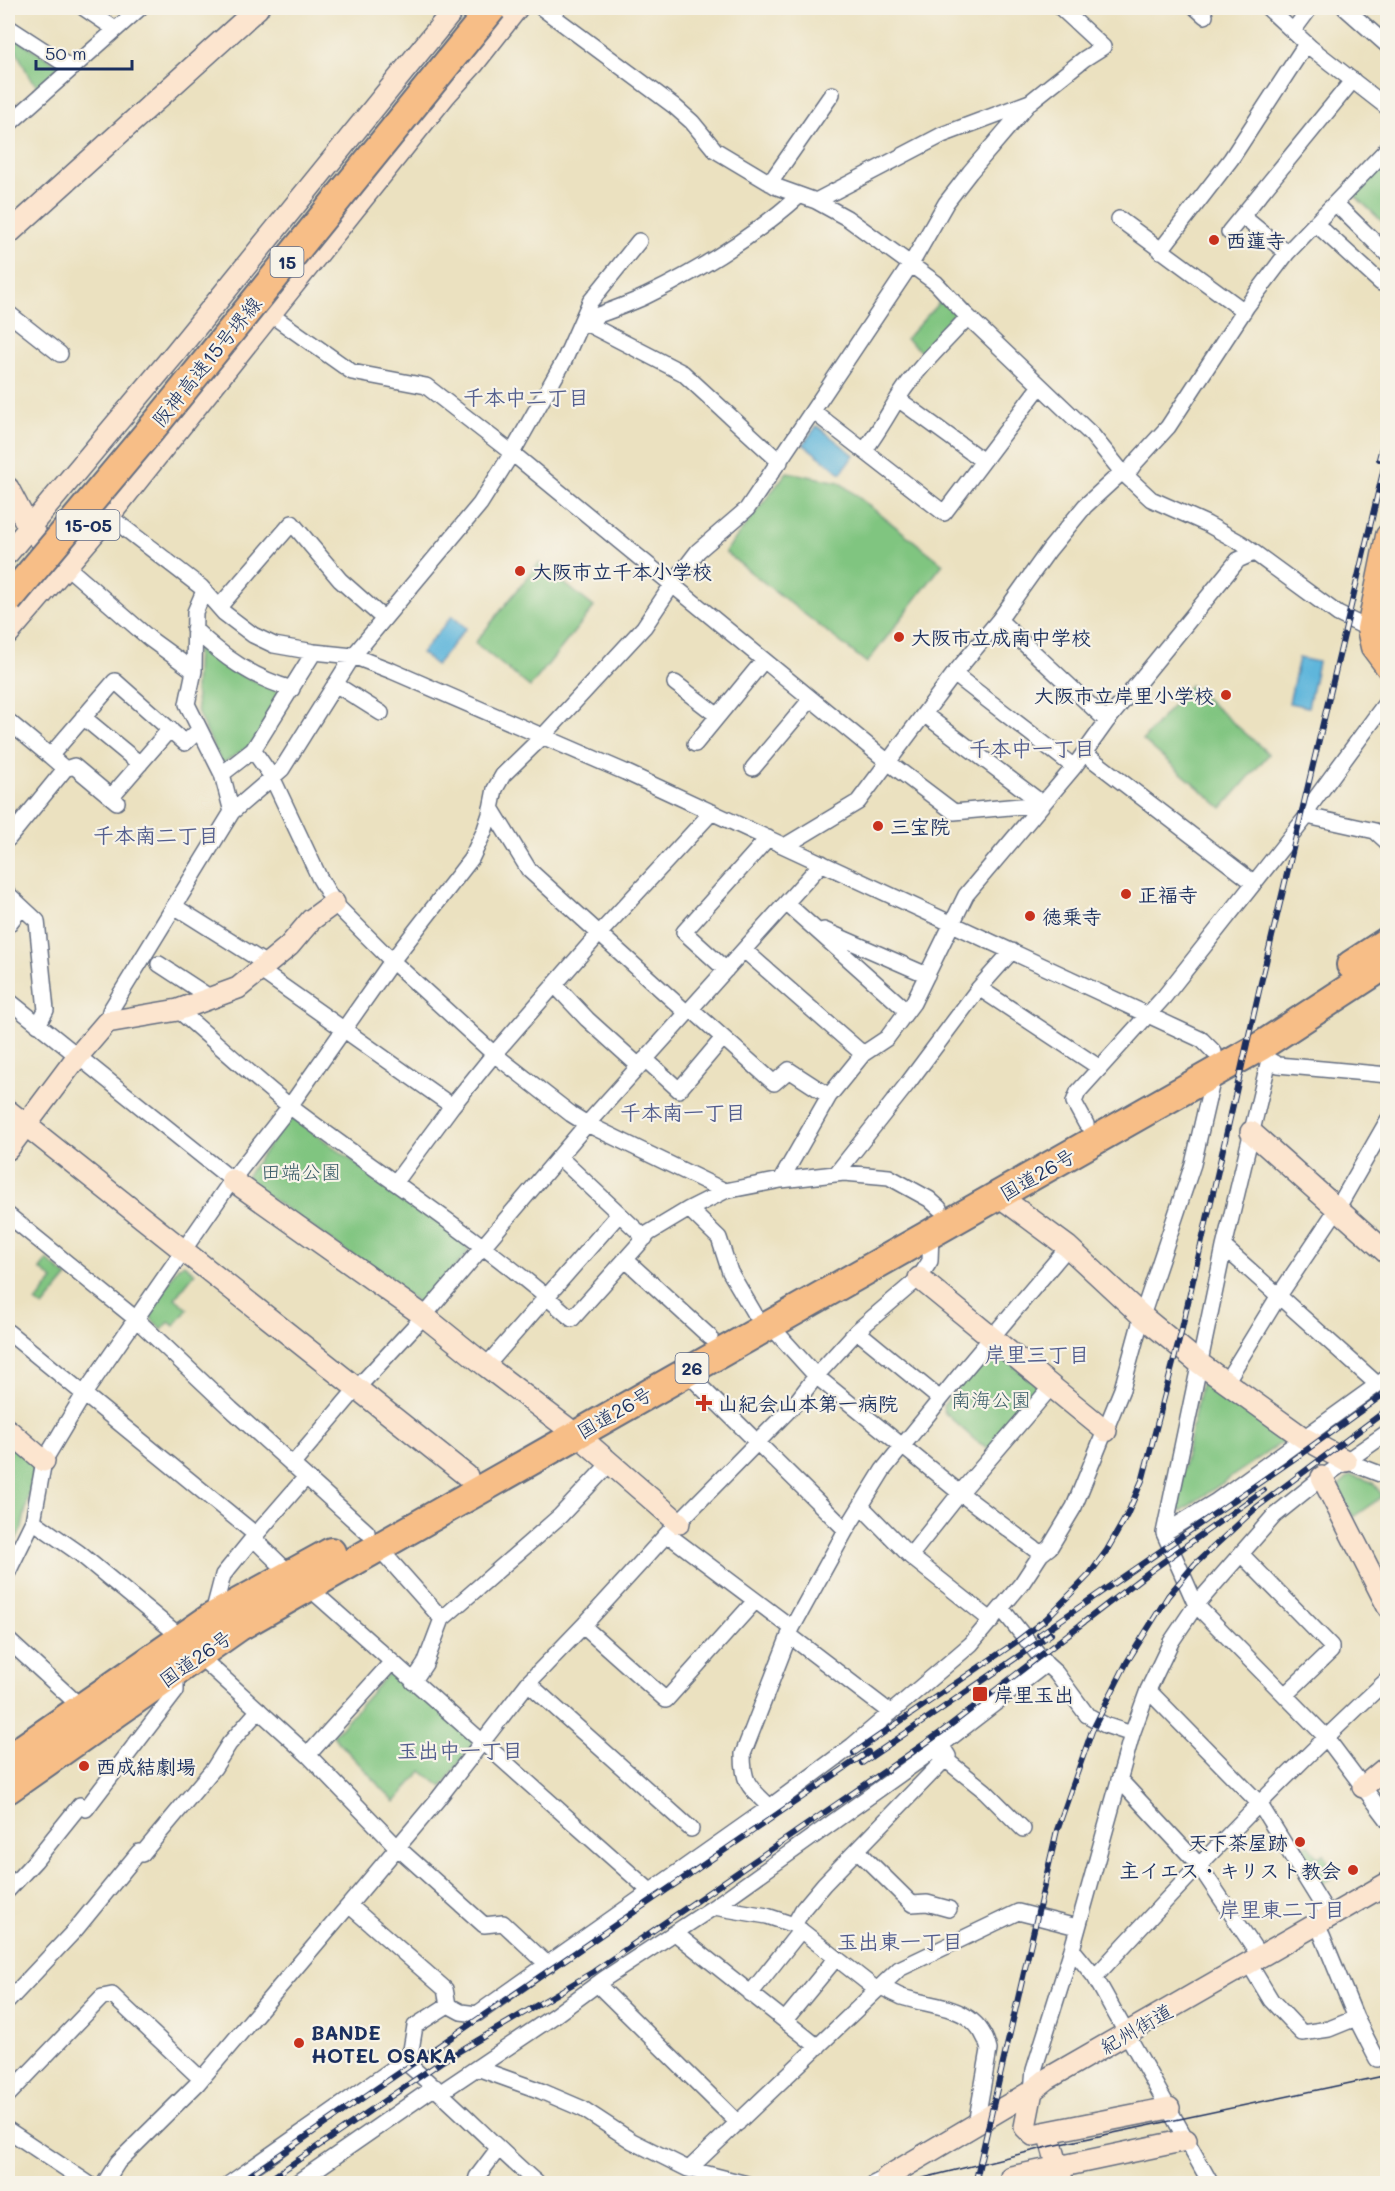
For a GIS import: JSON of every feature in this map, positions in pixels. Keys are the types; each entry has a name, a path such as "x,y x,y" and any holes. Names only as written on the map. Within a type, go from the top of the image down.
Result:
{"highway":[{"name":"阪神高速15号堺線","path":"8,577 138,424 458,8"},
{"name":"阪神高速15号堺線","path":"8,600 502,19"},
{"name":"15-05","path":"8,622 126,476 158,421"},
{"name":"国道26号","path":"935,1221 999,1196 1214,1063 1263,1023 1388,941"},
{"name":"国道26号","path":"372,1540 467,1476 686,1372 761,1319 935,1221 1086,1124 1214,1063 1265,1053 1388,963"},
{"name":"国道26号","path":"17,1756 176,1672 190,1647 212,1617 299,1581 568,1428 710,1337 761,1319"},
{"name":"国道26号","path":"8,1789 17,1756 82,1708 190,1647 240,1626 299,1581"}],"main road":[{"path":"1388,536 1369,629 1373,647 1388,667"}],"street":[{"path":"84,8 115,29"},
{"path":"8,125 140,8"},
{"path":"8,234 258,8"},
{"path":"8,554 458,8 502,19"},
{"path":"484,8 502,19"},
{"path":"542,8 674,106 692,122 715,150 770,183 816,201 860,227 941,288 968,317 1092,435 1124,474 1151,500 1207,524 1254,553 1338,614 1369,629"},
{"path":"8,1572 33,1521 44,1461 84,1394 232,1180 290,1106 392,961 471,859 484,832 495,789 503,775 543,736 644,627 698,550 747,509 911,264 946,203 970,172 1030,102 1084,59 1103,47 1061,8"},
{"path":"1268,8 1306,44 1388,108"},
{"path":"1293,32 1310,8"},
{"path":"1345,8 1388,46"},
{"path":"8,634 109,516 502,19"},
{"path":"8,27 71,68"},
{"path":"1160,251 1231,159 1306,44"},
{"path":"1229,232 1353,80"},
{"path":"770,183 832,94"},
{"path":"816,201 942,135 1030,102"},
{"path":"786,846 858,802 1085,506 1124,474 1167,427 1244,311 1287,253 1388,148"},
{"path":"582,321 645,296 700,267 779,214 799,196"},
{"path":"1335,203 1388,255"},
{"path":"1242,216 1287,253"},
{"path":"1119,219 1244,311"},
{"path":"1316,224 1381,283"},
{"path":"8,1149 77,1057 107,1022 110,1011 232,812 282,769 353,656 480,504 564,361 590,302 639,241"},
{"path":"8,313 60,354"},
{"path":"270,314 352,372 426,386 512,453 888,762 954,812 1043,804"},
{"path":"864,451 918,372 968,317"},
{"path":"582,321 683,373 780,462"},
{"path":"814,412 945,513 1040,386"},
{"path":"898,399 982,462"},
{"path":"8,488 29,528 66,566 150,639 194,671"},
{"path":"109,516 204,591 219,607 253,635 274,645 353,656 392,670 543,736 786,846 1202,1040 1214,1063 1193,1164 1142,1316 1122,1389 1106,1431 1074,1507 1050,1547 1041,1554 1022,1583 971,1644 852,1746 770,1807 477,2014 461,2012 448,2004 445,1989 350,1905"},
{"path":"219,607 292,523 340,580 384,619"},
{"path":"781,1180 829,1096 863,1054 887,1038 913,1003 966,895 1074,767 1107,721 1238,560 1254,553"},
{"path":"204,591 195,612 194,671 187,704 222,774 232,812"},
{"path":"999,620 1107,721"},
{"path":"194,629 217,651 237,665 267,681 292,688"},
{"path":"222,774 253,750 314,652"},
{"path":"695,744 764,660"},
{"path":"954,674 1074,767"},
{"path":"50,756 115,681 185,743 199,730"},
{"path":"675,683 718,716"},
{"path":"335,684 381,713"},
{"path":"753,768 811,699"},
{"path":"1086,1124 1074,1102 1078,1092 1149,1015 1307,816 1310,806 1388,700"},
{"path":"924,714 1043,804"},
{"path":"83,717 140,764"},
{"path":"8,721 65,768"},
{"path":"8,839 65,768 74,766 114,799 170,729"},
{"path":"253,750 272,777 319,878 334,903 392,961 494,1054 571,1114 725,1191"},
{"path":"1084,753 1254,883"},
{"path":"491,808 529,870 689,1011 774,1083 789,1070 829,1096"},
{"path":"395,1183 494,1054 599,934 712,812"},
{"path":"1307,816 1382,827 1388,843"},
{"path":"726,970 684,932 768,838"},
{"path":"292,1465 357,1388 483,1248 587,1124 822,863"},
{"path":"8,894 37,921 46,1010 38,1025"},
{"path":"107,1022 178,1010 238,988 265,968 289,946 311,920 334,903"},
{"path":"786,903 907,1011"},
{"path":"174,906 265,968 452,1106"},
{"path":"8,925 22,907"},
{"path":"813,925 927,975"},
{"path":"744,950 863,1054"},
{"path":"836,1174 979,988 1012,951"},
{"path":"159,964 211,998"},
{"path":"555,985 587,1019 679,1090 723,1038"},
{"path":"979,988 1101,1068"},
{"path":"8,1000 232,1180 424,1316 568,1428 610,1463 673,1528 754,1601 891,1713"},
{"path":"104,2184 118,2162 201,2079 350,1905 528,1683 673,1528 794,1405 816,1376 857,1331 919,1278 930,1261 935,1221 929,1199 889,1177 836,1174 781,1180 725,1191 649,1233 572,1319 483,1248 290,1106 178,1010"},
{"path":"1265,1053 1278,1065 1388,1075"},
{"path":"1265,1053 1251,1132 1224,1247 1164,1533 1196,1605 1325,1736 1388,1820"},
{"path":"8,1111 467,1476"},
{"path":"1226,1382 1278,1297 1337,1209 1388,1120"},
{"path":"1251,1132 1388,1254"},
{"path":"559,1157 645,1238"},
{"path":"999,1196 1068,1247 1142,1316 1199,1363 1302,1437 1346,1461 1388,1477"},
{"path":"689,1209 719,1238 730,1272 761,1319 816,1376 1041,1554"},
{"path":"486,1366 619,1214"},
{"path":"8,1215 136,1319 306,1477 372,1540 442,1619"},
{"path":"770,1807 752,1790 743,1774 743,1754 791,1631 846,1530 883,1470 1068,1247"},
{"path":"1164,1533 1215,1502 1382,1380 1278,1297 1224,1247"},
{"path":"626,1260 710,1337"},
{"path":"919,1278 1106,1431"},
{"path":"857,1331 940,1399"},
{"path":"8,1332 254,1536 299,1581 650,1891"},
{"path":"686,1372 846,1530"},
{"path":"910,1556 960,1492 1051,1387"},
{"path":"8,1430 44,1461"},
{"path":"1169,2108 1033,2135 1025,2127 1034,2070 1072,1949 1132,1734 1148,1690 1171,1642 1196,1605 1274,1516 1322,1477 1388,1432"},
{"path":"413,1682 425,1664 442,1619 560,1516 610,1463"},
{"path":"212,1617 223,1575 306,1477"},
{"path":"1322,1477 1388,1606"},
{"path":"861,1506 910,1556 992,1621"},
{"path":"33,1521 79,1553 190,1647 308,1755 397,1847 484,1924 503,1923 548,1965"},
{"path":"1241,1554 1330,1646 1331,1651 1285,1695"},
{"path":"583,1626 666,1700 754,1601"},
{"path":"1001,1608 1046,1664 1056,1673 1087,1715 1106,1725 1132,1734"},
{"path":"8,1640 82,1708"},
{"path":"308,1755 391,1663"},
{"path":"294,2184 438,2090 477,2068 597,1984 943,1752 1046,1664"},
{"path":"8,1890 83,1807 176,1691 176,1672"},
{"path":"1095,1977 1198,1864 1325,1736 1388,1679"},
{"path":"528,1683 691,1829"},
{"path":"1148,1690 1259,1803 1325,1925 1356,2018 1377,2059"},
{"path":"8,2001 76,1929 214,1768 229,1744 259,1710"},
{"path":"943,1752 1023,1829"},
{"path":"750,1994 797,1928 803,1909 943,1752"},
{"path":"1363,1787 1388,1766"},
{"path":"1119,1779 1198,1864 1254,1959 1271,2000 1302,2033 1329,2029 1356,2018"},
{"path":"857,1850 912,1904 927,1903 949,1909"},
{"name":"紀州街道","path":"880,2181 1032,2091 1047,2079 1254,1959 1325,1925 1388,1883"},
{"path":"714,1907 767,1916 797,1928 879,1988 902,1996 943,2005 967,2017 978,2027 987,2041 989,2050 976,2124"},
{"path":"689,2169 899,1969 1018,1912 1077,1927"},
{"path":"675,1933 818,2047"},
{"path":"1072,1949 1095,1977 1211,2184"},
{"path":"785,2020 836,1958"},
{"path":"597,1984 738,2122"},
{"path":"8,2095 102,1997 112,1995 201,2079"},
{"path":"229,2184 404,2061 411,2050 416,2026 448,2004"},
{"path":"404,2061 538,2184"},
{"path":"477,2068 583,2109 632,2141 689,2169 747,2184"},
{"path":"8,2130 88,2184"},
{"path":"1048,2133 1060,2175"},
{"path":"1010,2184 1011,2177 1060,2175 1186,2140"},
{"path":"475,2184 477,2177 498,2149"}],"green space":[{"path":"8,34 65,69 41,90 30,78"},
{"path":"1387,155 1387,226 1353,194"},
{"path":"944,297 960,315 925,355 906,339"},
{"path":"787,472 839,482 943,564 867,663 725,552"},
{"path":"539,563 594,607 530,687 475,643"},
{"path":"203,644 231,670 282,693 253,744 222,764 198,714 195,690 197,647"},
{"path":"1190,685 1269,754 1222,808 1143,740"},
{"name":"田端公園","path":"295,1119 466,1243 468,1252 426,1302 419,1303 248,1182 247,1175 288,1120"},
{"path":"47,1260 68,1277 43,1307 36,1302 53,1280 40,1269"},
{"path":"184,1264 195,1273 175,1298 188,1309 174,1326 169,1322 162,1330 153,1321 149,1312 178,1267"},
{"name":"南海公園","path":"990,1350 995,1350 1037,1385 1037,1393 990,1449 976,1441 944,1412 943,1406"},
{"path":"1202,1380 1283,1435 1284,1441 1181,1511 1175,1506"},
{"path":"8,1442 30,1461 34,1469 22,1528 8,1555"},
{"path":"1351,1475 1372,1482 1383,1496 1353,1517 1338,1487"},
{"path":"393,1668 475,1740 442,1787 422,1771 395,1802 333,1736"},
{"path":"1309,1844 1318,1857 1324,1854 1337,1875 1321,1885 1299,1851"}],"water":[{"path":"817,426 854,455 841,473 803,444"},
{"path":"452,616 466,628 436,665 421,653"},
{"path":"1299,658 1318,662 1308,707 1289,703"}],"tram line":[{"path":"899,2184 1052,2146 1388,2075"}],"railway":[{"path":"1379,459 1388,424"},
{"path":"854,1753 1046,1619 1089,1575 1107,1550 1127,1515 1143,1478 1181,1333 1259,991 1388,451"},
{"path":"1039,1635 1388,1391"},
{"path":"975,2184 1057,1830 1092,1731 1127,1662 1168,1596 1195,1564 1257,1507 1388,1409"},
{"path":"263,2184 441,2062 593,1972 940,1733 1149,1572 1264,1490"},
{"path":"862,1763 1051,1634"},
{"path":"237,2184 868,1752"}],"place":[{"name":"西蓮寺","path":"1214,240"},
{"name":"大阪市立千本小学校","path":"520,571"},
{"name":"大阪市立成南中学校","path":"899,637"},
{"name":"大阪市立岸里小学校","path":"1226,695"},
{"name":"三宝院","path":"878,826"},
{"name":"正福寺","path":"1126,894"},
{"name":"徳乗寺","path":"1030,916"},
{"name":"山紀会山本第一病院","path":"704,1403"},
{"name":"岸里玉出","path":"980,1694"},
{"name":"西成結劇場","path":"84,1766"},
{"name":"天下茶屋跡","path":"1300,1842"},
{"name":"主イエス・キリスト教会","path":"1353,1870"},
{"name":"BANDE HOTEL OSAKA","path":"299,2043"}],"district":[{"name":"千本中二丁目","path":"526,396"},
{"name":"千本中一丁目","path":"1032,747"},
{"name":"千本南二丁目","path":"156,834"},
{"name":"千本南一丁目","path":"683,1111"},
{"name":"岸里三丁目","path":"1037,1353"},
{"name":"玉出中一丁目","path":"460,1749"},
{"name":"岸里東二丁目","path":"1282,1908"},
{"name":"玉出東一丁目","path":"900,1940"}]}
